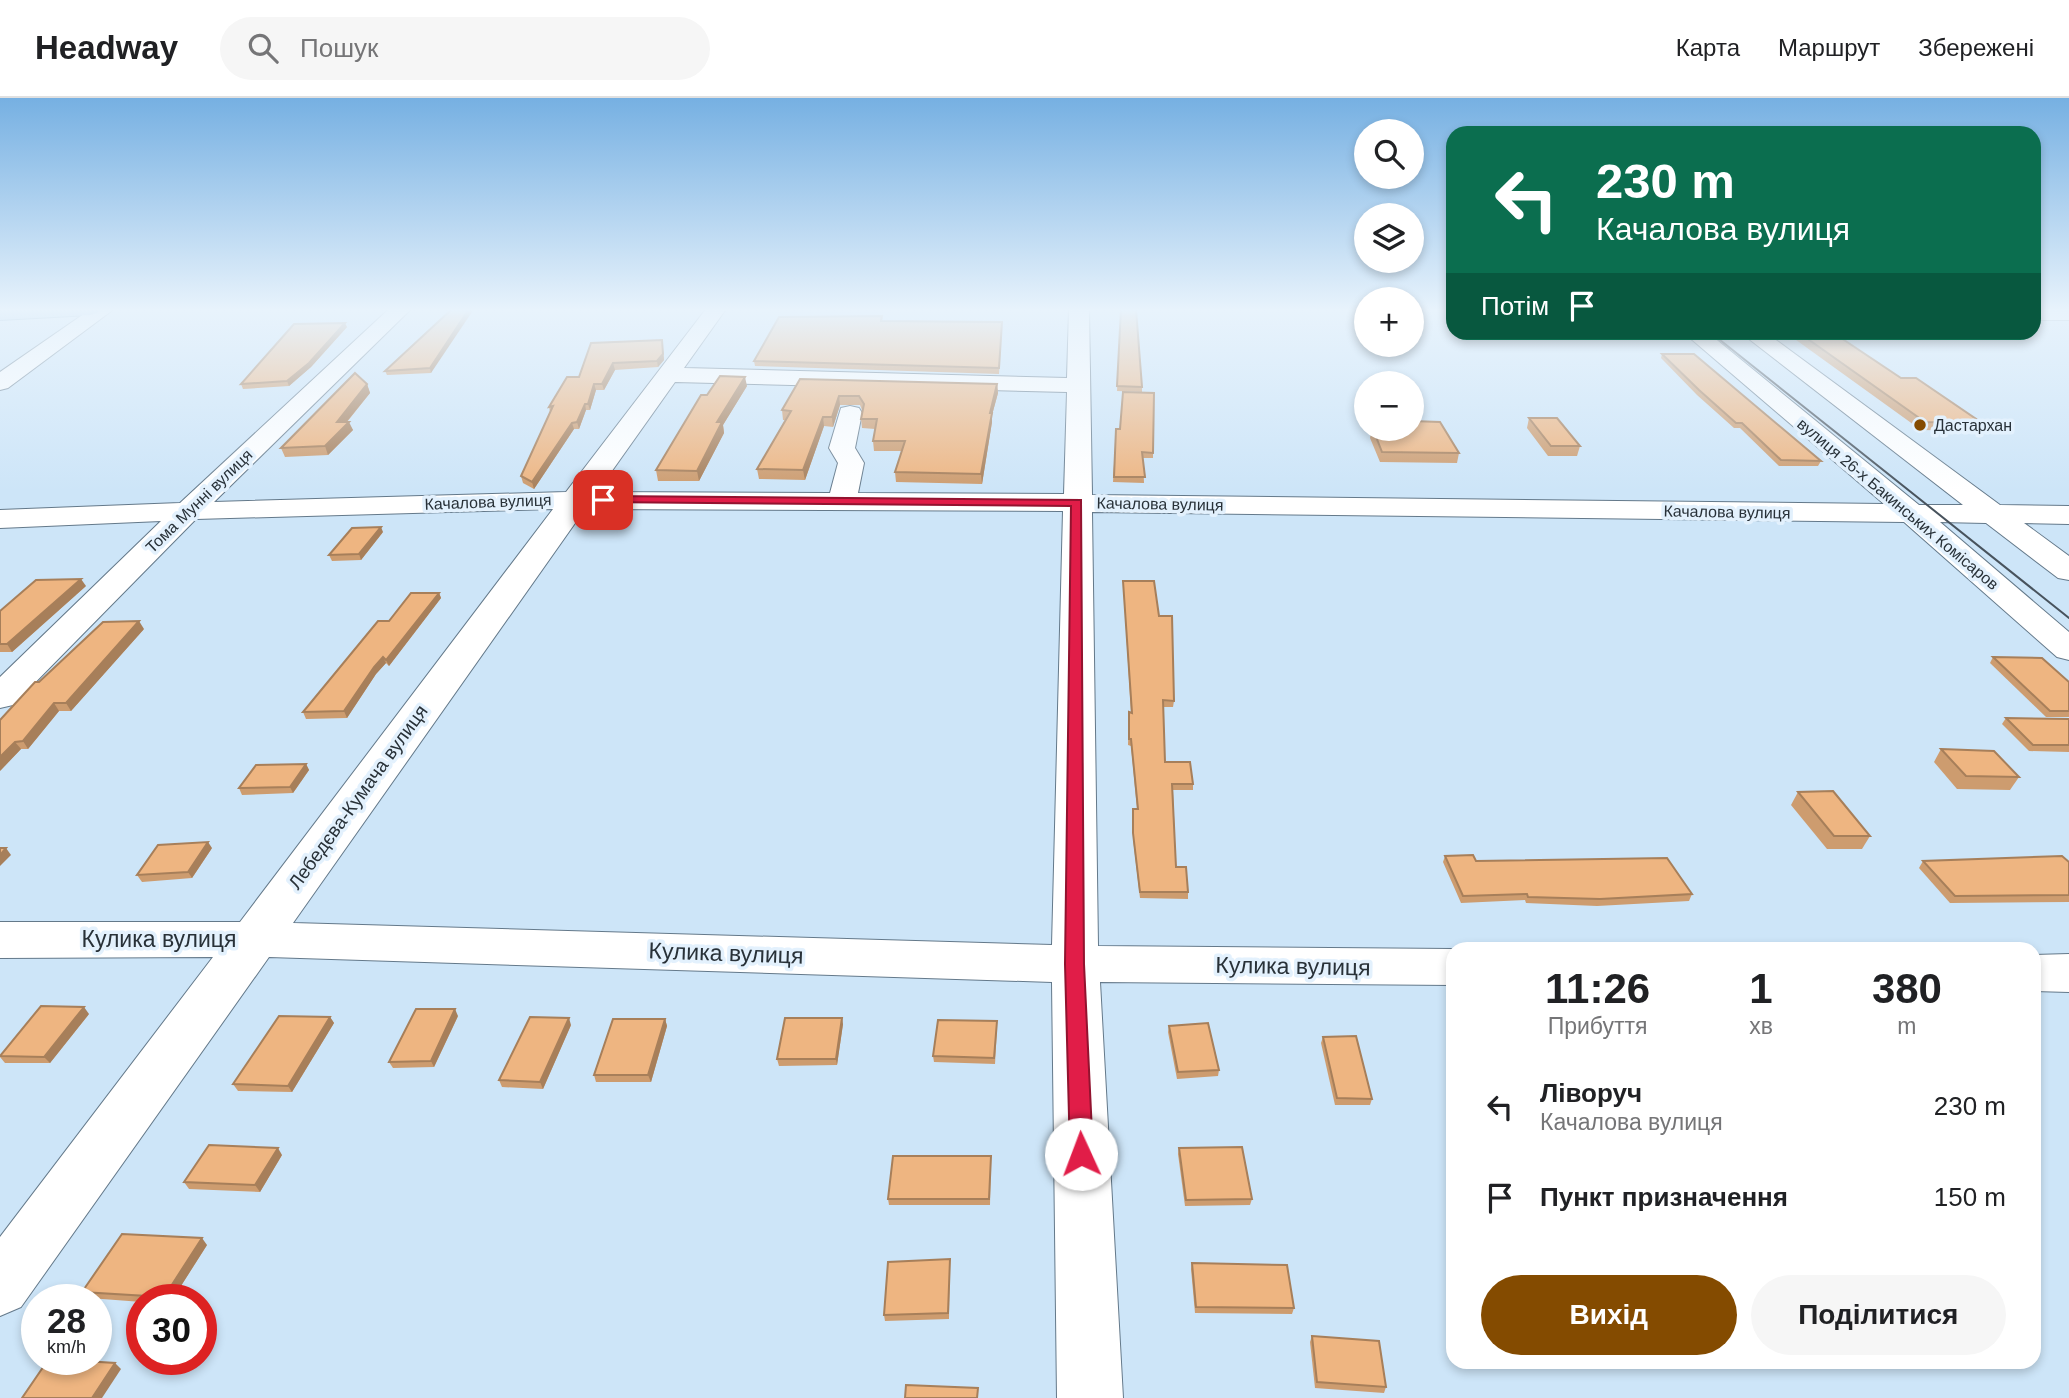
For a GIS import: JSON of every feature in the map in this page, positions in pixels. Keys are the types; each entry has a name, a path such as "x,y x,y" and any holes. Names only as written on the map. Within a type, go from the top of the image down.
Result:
{"street":[{"path":"0,383 19,370"},
{"name":"Тома Мунні вулиця","path":"0,697 188,511 337,370"},
{"name":"Лебедєва-Кумача вулиця","path":"0,1286 673,370"},
{"path":"1078,370 1075,964 1090,1398"},
{"name":"вулиця 26-х Бакинських Комісаров","path":"1739,370 1913,514 2069,650"},
{"path":"1801,370 2069,571"},
{"path":"670,374 1078,384"},
{"path":"842,501 851,463 842,448 850,413"},
{"name":"Качалова вулиця","path":"0,520 188,511 576,500 2069,515"},
{"name":"Кулика вулиця","path":"0,940 254,939 1075,964 1446,967"},
{"path":"2041,973 2069,973"}],"building":[{"path":"254,370 301,370 287,381 241,384"},
{"path":"582,370 610,370 602,384 594,384 588,404 585,404 577,422 572,423 532,482 521,476 553,406 549,407 567,377 579,377"},
{"path":"1118,370 1141,370 1142,387 1117,386"},
{"path":"1678,370 1713,370 1821,461 1781,460 1742,423 1736,423"},
{"path":"1851,370 1888,370 1901,378 1916,378 1982,423 1925,422"},
{"path":"355,373 367,384 337,422 349,422 325,446 281,448"},
{"path":"720,376 745,377 717,422 722,422 697,471 656,470 701,395 707,395"},
{"path":"800,379 997,384 981,474 895,472 905,441 873,441 877,419 861,419 864,404 859,396 839,396 832,417 823,417 803,470 757,469 791,411 782,410"},
{"path":"1123,392 1154,393 1153,453 1142,452 1145,477 1114,477 1116,429 1120,429"},
{"path":"1529,418 1557,418 1580,446 1551,446"},
{"path":"1424,421 1440,422 1459,453 1382,452 1378,441 1424,441"},
{"path":"381,527 359,554 329,555 352,528"},
{"path":"81,579 7,644 0,644 0,611 36,580"},
{"path":"1123,581 1154,581 1159,616 1172,616 1174,701 1163,700 1165,762 1190,762 1193,784 1172,784 1176,867 1186,867 1188,892 1140,892 1133,833 1133,809 1138,809 1129,739 1129,712 1132,713"},
{"path":"411,593 439,593 386,660 383,657 374,667 344,711 303,712 378,621 389,621"},
{"path":"139,621 66,703 54,703 23,741 15,742 0,757 0,720 35,682 39,682 103,622"},
{"path":"1993,657 2042,658 2069,682 2069,711 2050,711"},
{"path":"2006,718 2069,719 2069,745 2033,745"},
{"path":"1941,749 1994,751 2019,777 1966,776"},
{"path":"306,764 290,787 239,788 256,765"},
{"path":"1833,791 1870,836 1834,836 1798,792"},
{"path":"208,842 188,872 137,875 158,845"},
{"path":"1473,855 1476,861 1667,858 1692,894 1600,899 1528,897 1527,894 1463,896 1445,856"},
{"path":"2062,856 2069,862 2069,895 1955,896 1923,861"},
{"path":"41,1006 84,1007 44,1057 0,1056"},
{"path":"416,1009 455,1009 431,1061 389,1062"},
{"path":"279,1016 330,1017 288,1086 233,1084"},
{"path":"530,1017 569,1018 540,1082 499,1080"},
{"path":"785,1018 842,1018 836,1059 777,1059"},
{"path":"613,1019 665,1019 648,1075 594,1075"},
{"path":"938,1020 997,1021 994,1058 933,1056"},
{"path":"1208,1023 1219,1070 1178,1072 1169,1026"},
{"path":"1356,1036 1372,1099 1337,1098 1323,1037"},
{"path":"209,1145 278,1148 255,1185 184,1182"},
{"path":"1242,1147 1252,1199 1186,1200 1179,1148"},
{"path":"893,1156 991,1156 989,1199 888,1199"},
{"path":"122,1234 202,1238 172,1284 126,1284 126,1295 112,1294 112,1284 88,1284"},
{"path":"950,1259 948,1313 884,1315 888,1262"},
{"path":"1192,1263 1287,1265 1294,1308 1196,1307"},
{"path":"1312,1336 1379,1341 1386,1387 1317,1382"},
{"path":"38,1375 107,1375 92,1398 22,1398"},
{"path":"906,1385 978,1388 977,1398 905,1398"}],"tram line":[{"path":"1757,370 2069,618"}],"place":[{"name":"Дастархан","path":"1920,425"}],"route":[{"path":"603,500 1077,503 1075,964 1081,1154"}]}
